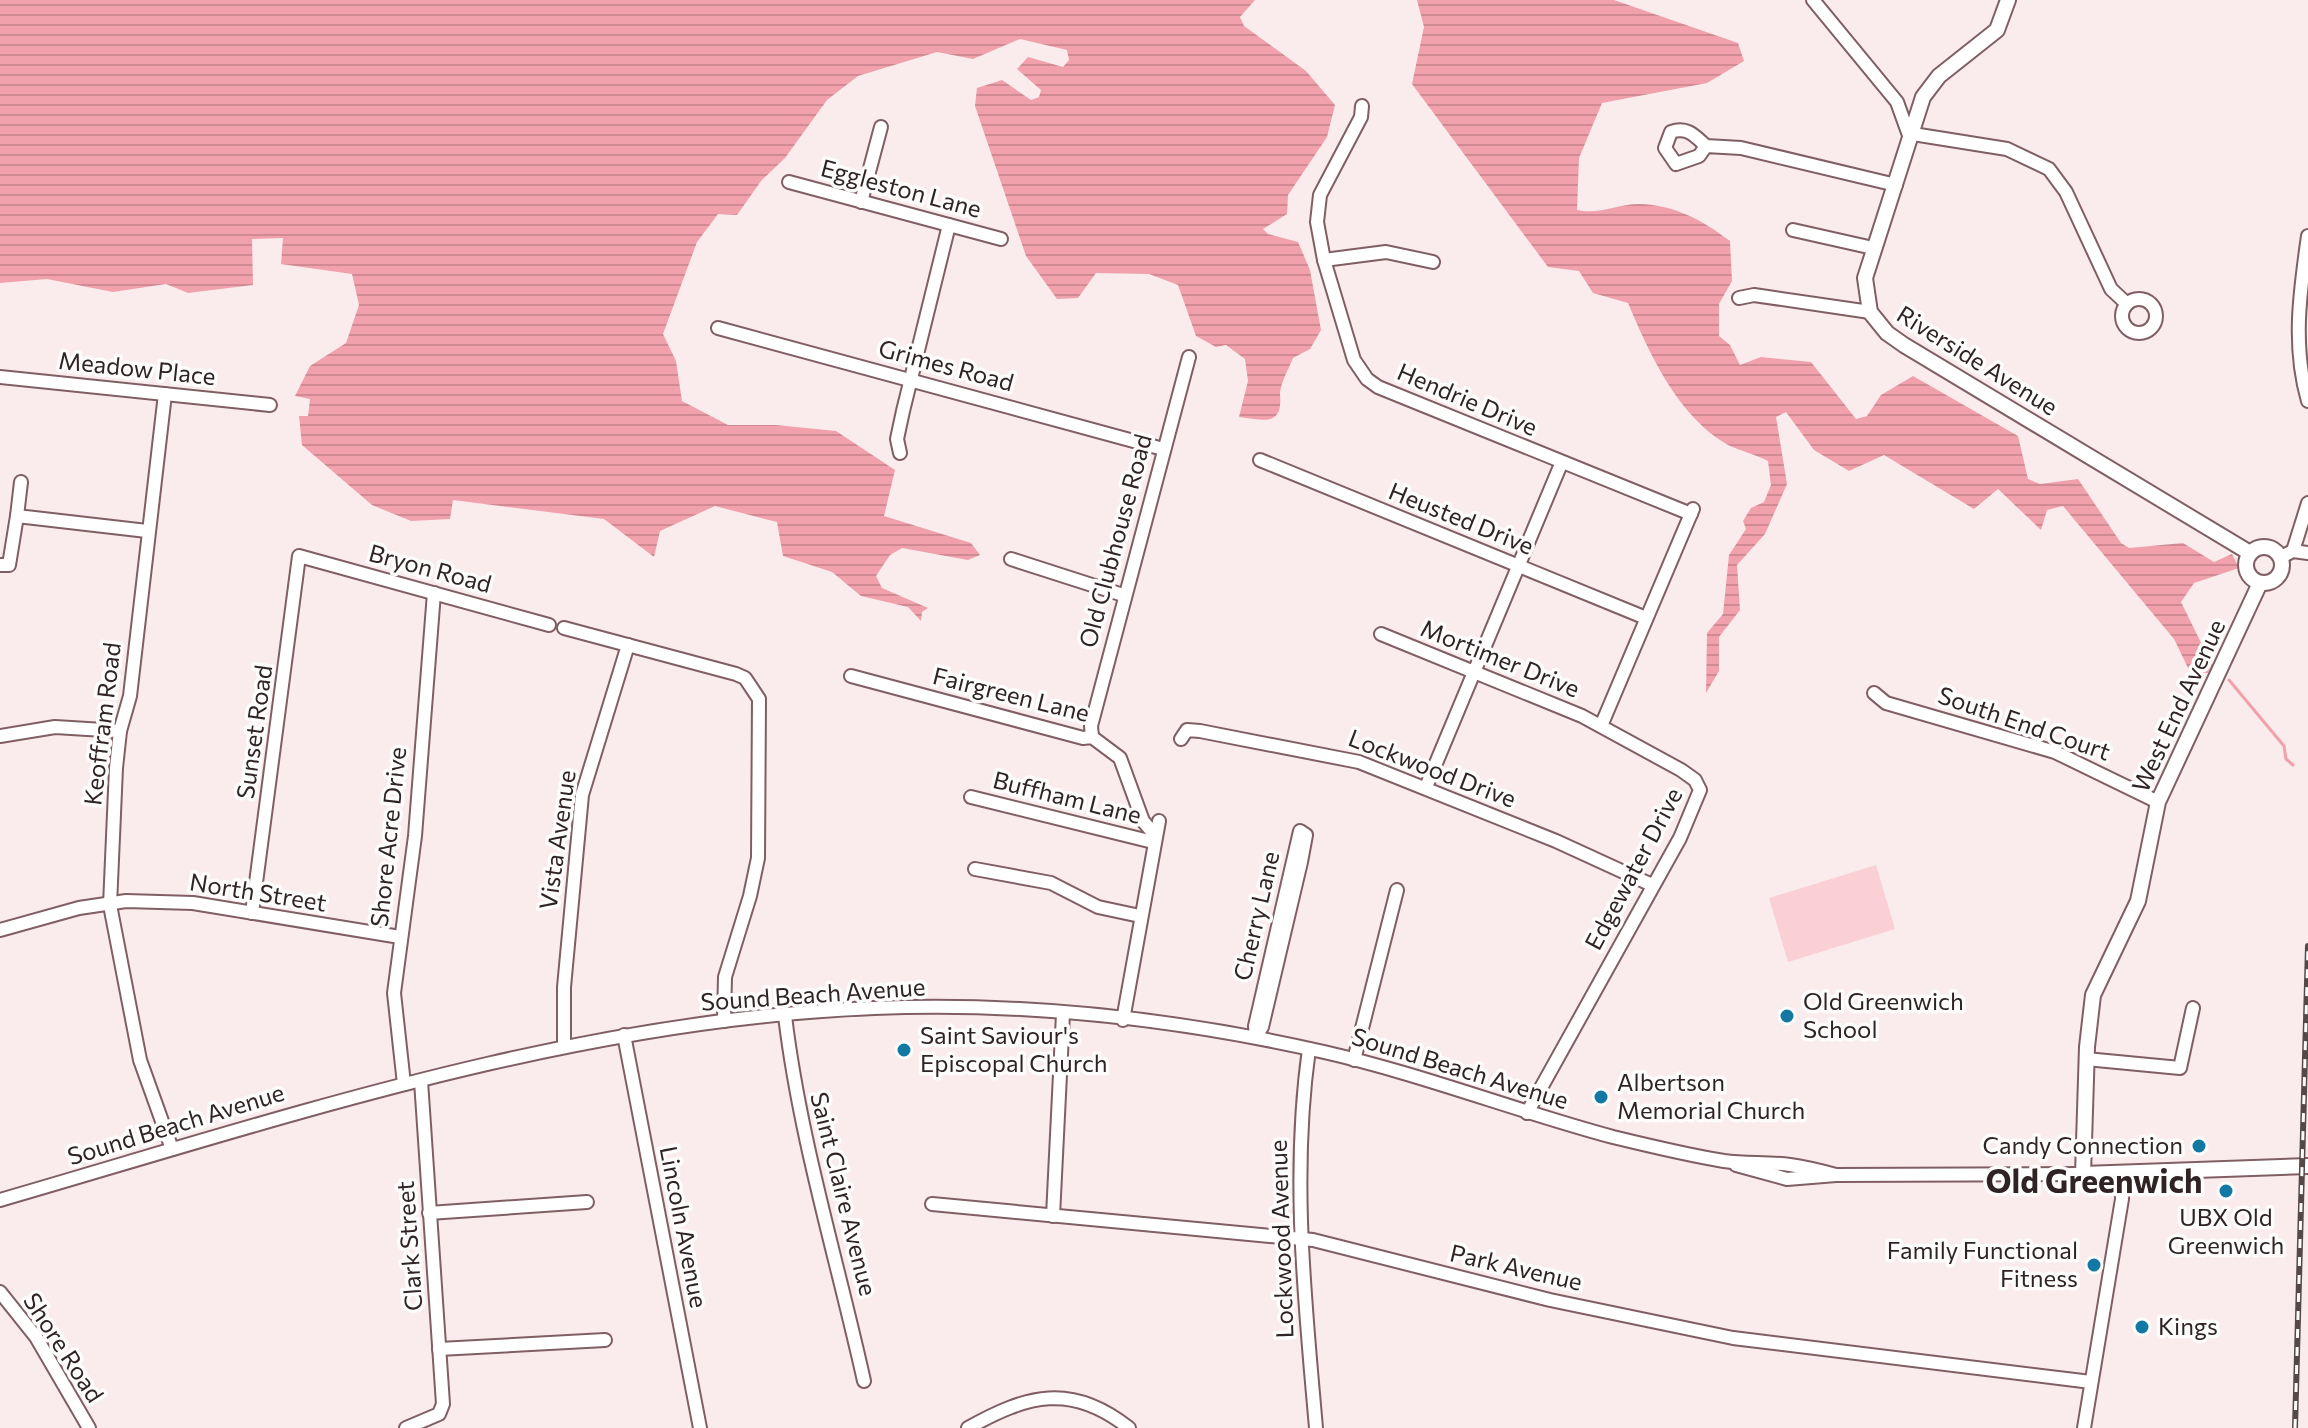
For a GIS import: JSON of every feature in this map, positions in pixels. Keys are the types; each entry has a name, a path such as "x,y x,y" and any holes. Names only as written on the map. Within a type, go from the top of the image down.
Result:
{"street":[{"path":"1813,0 1897,102 1912,138 2007,149 2049,169 2066,192 2111,289 2127,304"},
{"name":"Riverside Avenue","path":"2008,0 1997,30 1939,76 1923,97 1865,278 1870,312 1887,333 1904,345 2250,553"},
{"path":"1897,102 1923,97"},
{"name":"Hendrie Drive","path":"1362,106 1361,117 1320,195 1317,222 1324,260 1354,360 1367,379 1561,464 1692,511 1646,618"},
{"path":"861,202 881,127"},
{"path":"1706,146 1741,148 1896,185"},
{"name":"Eggleston Lane","path":"789,182 1001,239"},
{"path":"900,453 897,439 949,225"},
{"path":"1793,230 1873,248"},
{"path":"2308,236 2298,353 2308,401"},
{"path":"1324,260 1386,252 1433,262"},
{"path":"1739,298 1754,295 1870,312"},
{"name":"Grimes Road","path":"718,328 1163,449"},
{"name":"Old Clubhouse Road","path":"1092,737 1091,726 1123,595 1189,357"},
{"name":"Meadow Place","path":"0,377 270,405"},
{"name":"Keoffram Road","path":"165,394 130,696 120,731 110,905 140,1060 172,1149"},
{"name":"Heusted Drive","path":"1260,460 1646,618"},
{"path":"1426,787 1477,672 1561,464"},
{"path":"0,565 9,565 21,482"},
{"path":"2308,503 2287,554 2283,566 2277,578 2260,583 2247,570 2250,553 2259,547 2269,547 2287,554 2308,553"},
{"path":"17,516 147,531"},
{"name":"Bryon Road","path":"299,556 549,625"},
{"name":"Sunset Road","path":"252,913 299,556"},
{"path":"1011,559 1123,595"},
{"name":"West End Avenue","path":"2083,1174 2086,1059 2093,995 2138,901 2158,802 2260,583"},
{"name":"Shore Acre Drive","path":"404,1084 394,993 412,864 434,593"},
{"path":"1601,726 1646,618"},
{"path":"564,628 736,674 745,678 759,699 758,858 725,977 724,1021"},
{"name":"Mortimer Drive","path":"1381,634 1601,726"},
{"name":"Vista Avenue","path":"564,1046 564,987 582,795 628,645"},
{"name":"Fairgreen Lane","path":"851,676 1083,738 1092,737 1120,758 1143,821 1155,832"},
{"name":"South End Court","path":"1874,693 1886,703 2072,759 2158,802"},
{"name":"Edgewater Drive","path":"1527,1113 1690,817 1700,790 1695,780 1681,770 1601,726"},
{"path":"0,736 55,727 120,731"},
{"name":"Lockwood Drive","path":"1184,734 1337,756 1426,787 1652,885"},
{"name":"Buffham Lane","path":"971,797 1155,832"},
{"name":"Cherry Lane","path":"1303,831 1306,835 1301,862 1262,1027 1256,1037 1255,1026 1296,838 1303,831"},
{"path":"1123,1020 1155,832"},
{"path":"975,869 1051,883 1098,907 1140,916"},
{"path":"1354,1060 1397,890"},
{"name":"North Street","path":"0,930 79,908 126,901 193,903 400,937"},
{"name":"Sound Beach Avenue","path":"0,1200 404,1084 564,1046 724,1021 909,1008 1063,1014 1256,1037 1354,1060 1527,1113 1645,1144 1730,1162 1779,1178 1796,1171"},
{"path":"2086,1059 2180,1068 2193,1008"},
{"path":"1053,1216 1063,1014"},
{"name":"Saint Claire Avenue","path":"785,1016 793,1078 809,1153 864,1381"},
{"name":"Lincoln Avenue","path":"624,1035 700,1428"},
{"name":"Lockwood Avenue","path":"1309,1049 1301,1120 1299,1238 1320,1427"},
{"name":"Clark Street","path":"406,1428 436,1416 442,1409 421,1081"},
{"name":"Sound Beach Avenue","path":"1730,1162 1777,1164 1796,1171 1836,1175 2083,1174 2308,1166"},
{"path":"1777,1164 1774,1171 1779,1178"},
{"path":"2084,1428 2122,1199 2123,1173"},
{"path":"429,1213 587,1202"},
{"name":"Park Avenue","path":"932,1204 1299,1238 1550,1300 1733,1338 2091,1382"},
{"name":"Shore Road","path":"0,1292 36,1337 82,1425"},
{"path":"439,1349 605,1340"},
{"path":"969,1428 990,1413 1044,1397 1088,1403 1108,1411 1129,1428"}],"shaded area":[{"path":"0,0 1255,0 1240,17 1244,26 1306,71 1335,105 1327,137 1288,195 1287,214 1263,229 1268,234 1298,242 1310,270 1321,330 1310,349 1293,358 1281,386 1279,412 1275,417 1239,417 1248,381 1245,359 1226,345 1216,347 1196,336 1178,285 1149,274 1096,273 1078,298 1057,299 1026,256 975,106 977,88 1002,80 1031,100 1039,97 1041,90 1017,69 1028,57 1063,67 1069,60 1067,50 1020,39 973,59 937,52 858,76 827,100 785,158 761,181 737,215 718,214 697,242 663,334 676,361 682,401 728,425 776,425 836,431 895,470 884,516 971,543 980,555 968,560 902,548 890,555 876,576 882,588 928,608 922,612 921,621 908,607 861,596 832,572 783,556 777,522 715,506 660,531 654,557 604,519 453,500 450,519 411,521 372,505 302,445 299,416 308,416 310,399 295,396 310,366 346,343 359,305 352,274 281,264 283,238 252,239 253,285 188,293 166,284 113,292 47,279 0,283"},
{"path":"1417,0 1614,0 1738,43 1744,61 1707,83 1602,103 1579,158 1577,210 1593,211 1639,204 1664,207 1698,220 1730,241 1732,281 1719,304 1719,336 1730,345 1740,365 1761,357 1811,362 1856,419 1867,416 1881,395 1913,376 2018,436 2028,479 2040,484 2078,479 2121,543 2129,548 2183,543 2214,562 2232,554 2239,568 2194,583 2181,602 2212,665 2208,673 2190,672 2174,639 2063,506 2047,510 2041,530 1998,489 1974,509 1884,455 1849,471 1814,450 1786,412 1776,417 1787,484 1765,534 1737,565 1740,610 1719,637 1719,671 1706,693 1707,633 1723,614 1729,555 1746,529 1743,521 1751,508 1764,502 1771,485 1768,461 1728,445 1694,418 1656,363 1628,303 1593,293 1579,271 1548,267 1412,84 1424,27"},
{"path":"1876,865 1895,929 1788,962 1769,898"}],"waterway":[{"path":"2229,680 2284,746 2286,759 2293,765"}],"railway":[{"path":"2295,1428 2308,946"}],"place":[{"name":"Old Greenwich School","path":"1787,1016"},
{"name":"Saint Saviour's Episcopal Church","path":"904,1050"},
{"name":"Albertson Memorial Church","path":"1601,1097"},
{"name":"Candy Connection","path":"2199,1146"},
{"name":"UBX Old Greenwich","path":"2226,1191"},
{"name":"Family Functional Fitness","path":"2094,1265"},
{"name":"Kings","path":"2142,1327"}],"district":[{"name":"Old Greenwich","path":"2094,1182"}]}
